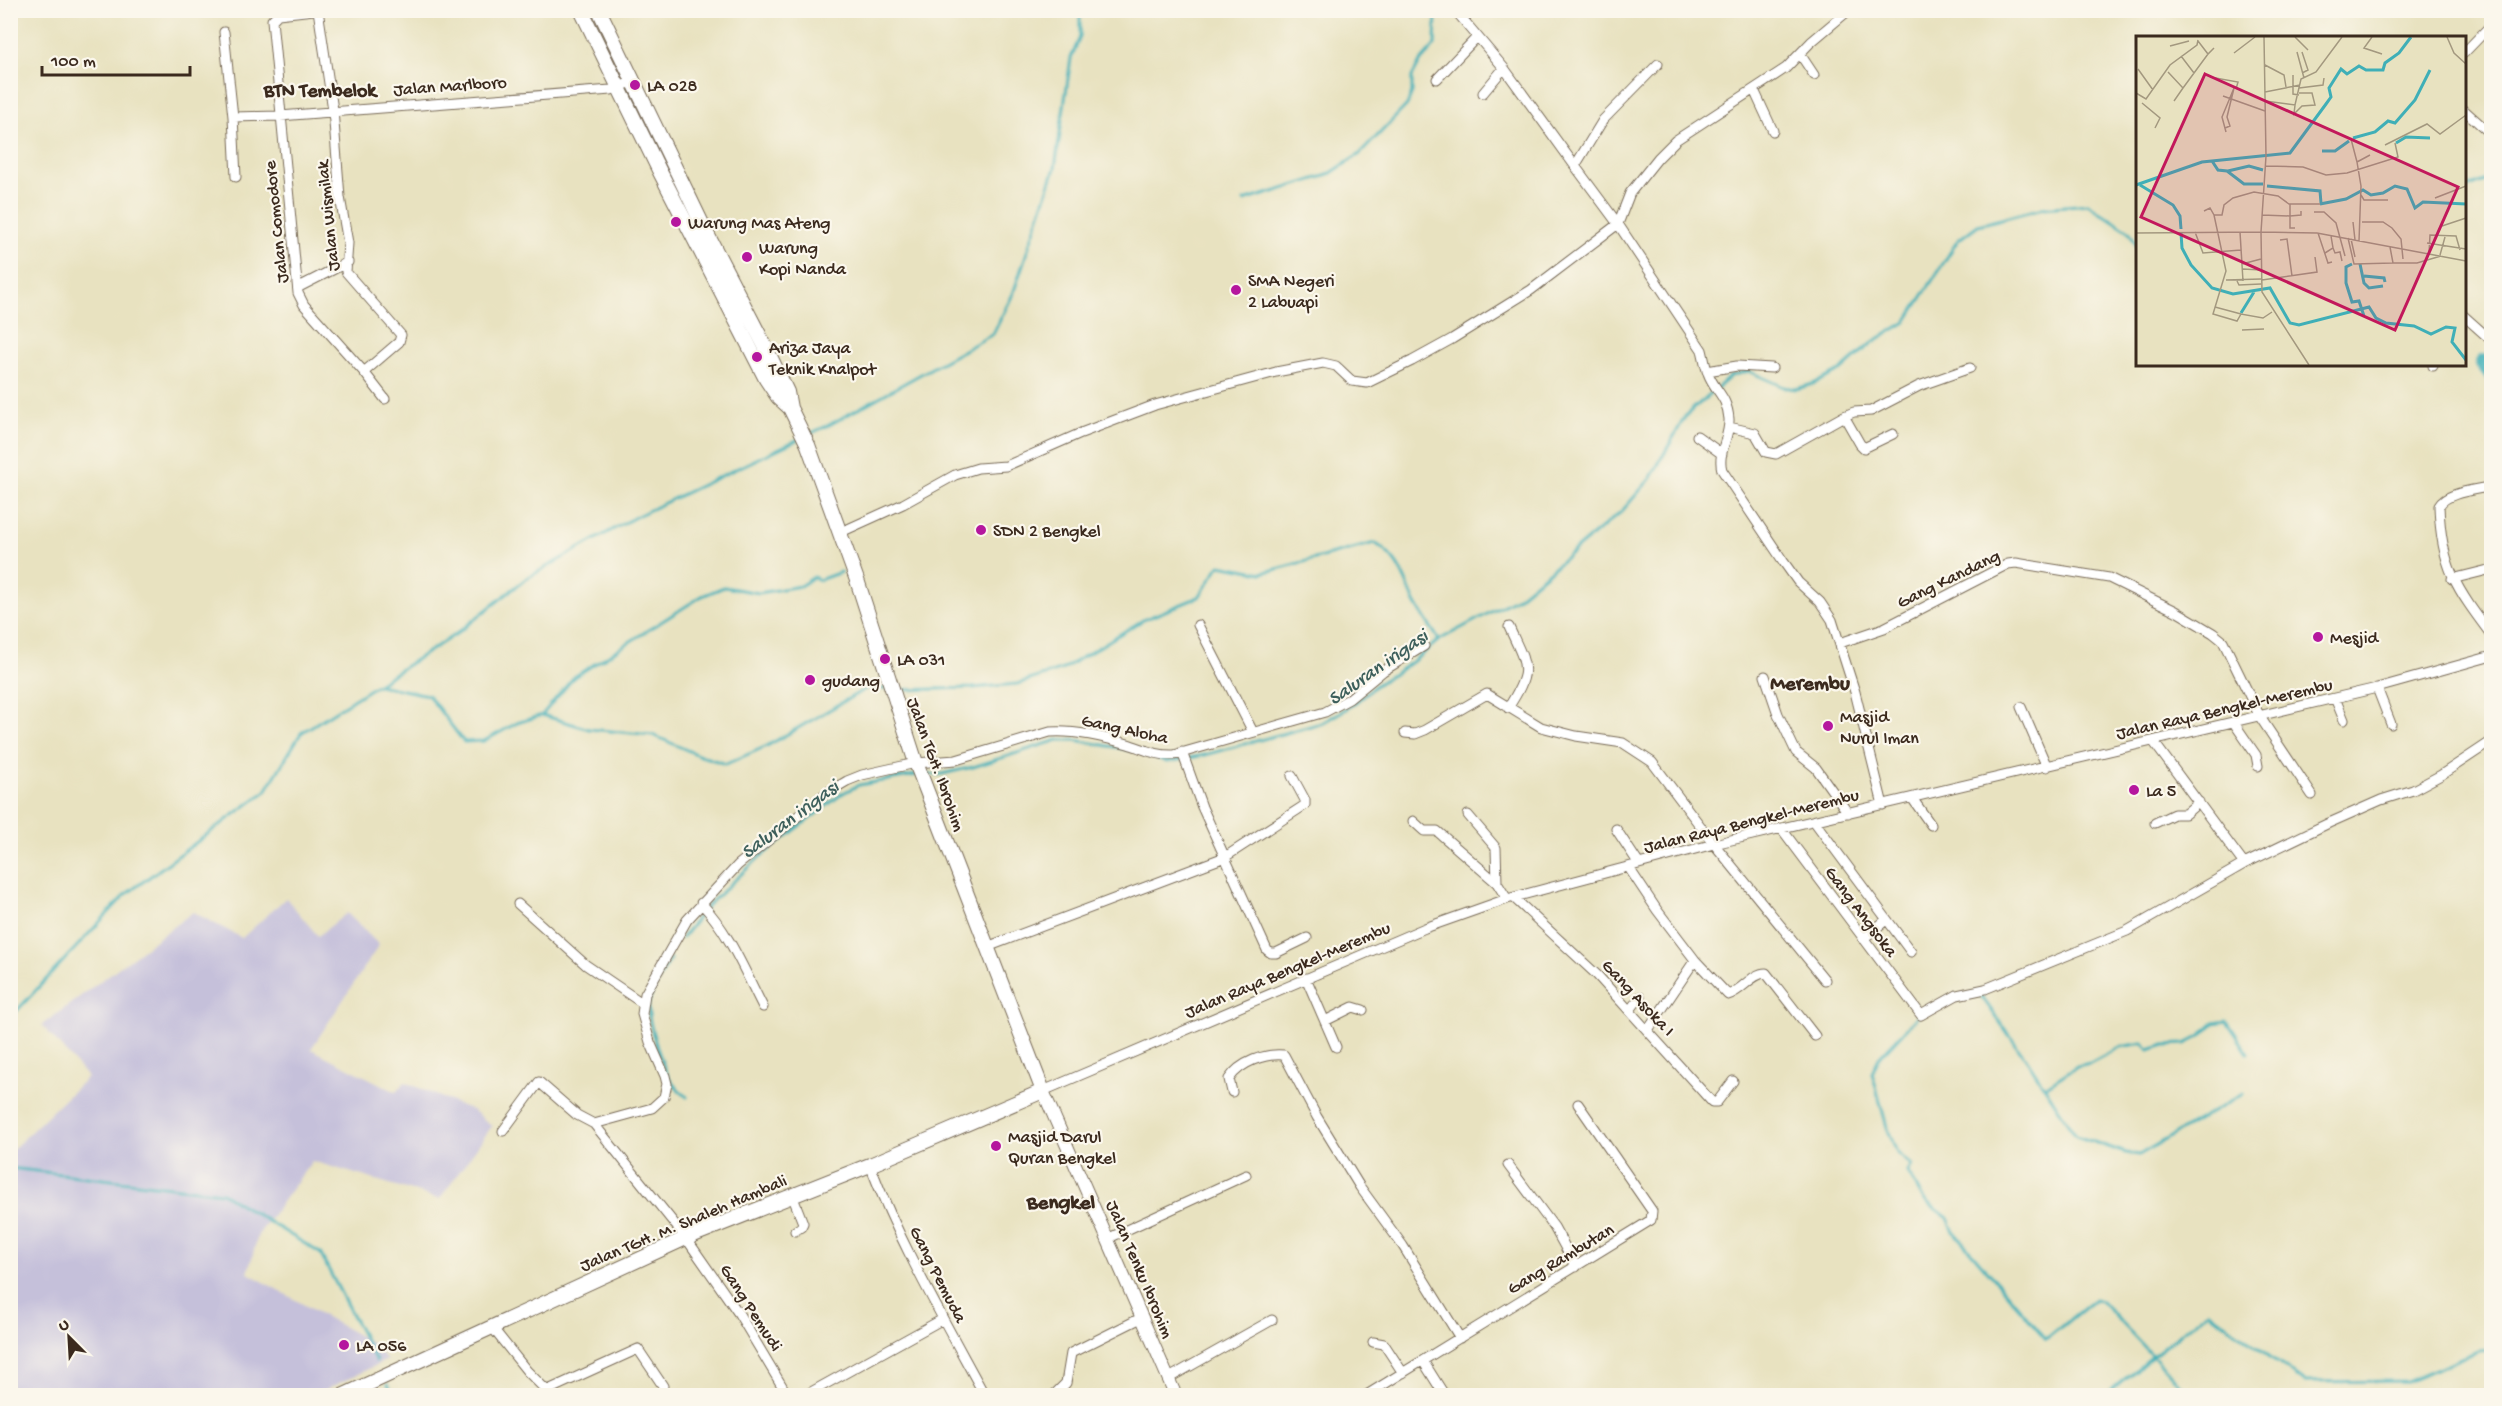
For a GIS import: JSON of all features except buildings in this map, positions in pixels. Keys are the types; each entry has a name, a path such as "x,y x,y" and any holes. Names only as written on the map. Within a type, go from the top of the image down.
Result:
{"highway":[{"path":"581,10 626,85"},
{"path":"599,10 626,85"},
{"name":"Jalan TGH. Ibrohim","path":"626,85 706,232 787,392 790,408 808,445 840,533 917,766 1043,1091"},
{"name":"Jalan TGH. M. Shaleh Hambali","path":"342,1395 686,1238 870,1166 1043,1091"}],"main road":[{"name":"Jalan Tenku Ibrohim","path":"1043,1091 1176,1395"}],"street":[{"name":"Jalan Comodore","path":"316,10 276,15 272,20 298,293 304,305 385,399"},
{"name":"Jalan Wismilak","path":"316,10 333,110 348,262 347,274 401,335 399,342 364,372"},
{"path":"1455,10 1504,68 1618,224 1702,350 1709,375 1726,402 1729,428 1721,465 1730,483 1798,582 1827,611 1840,643 1855,692 1883,805"},
{"path":"840,533 903,504 955,475 978,468 1006,466 1047,450 1081,433 1155,405 1276,372 1323,363 1336,366 1352,381 1359,383 1370,381 1452,339 1531,290 1618,224 1630,193 1666,150 1700,123 1786,68 1849,10"},
{"path":"2466,50 2492,24"},
{"path":"224,32 233,117 236,177"},
{"path":"1437,80 1477,37"},
{"path":"1800,54 1814,75"},
{"path":"1575,166 1603,120 1658,64"},
{"path":"1483,93 1504,68"},
{"name":"Jalan Marlboro","path":"233,117 280,116 626,85"},
{"path":"1754,90 1773,131"},
{"path":"2466,112 2492,135"},
{"path":"299,287 348,262"},
{"path":"2466,318 2492,341"},
{"path":"1709,375 1737,366 1773,368"},
{"path":"1729,428 1755,433 1766,452 1776,454 1844,416 1854,412 1871,411 1919,387 1970,368"},
{"path":"1844,416 1864,448 1893,434"},
{"path":"1697,435 1722,454"},
{"path":"2492,486 2448,497 2439,506 2441,541 2452,579 2492,636"},
{"name":"Gang Kandang","path":"1840,643 1884,628 2008,564 2016,563 2100,576 2148,596 2223,641 2260,717 2312,795"},
{"path":"2452,579 2492,569"},
{"path":"1198,625 1252,732"},
{"path":"1508,708 1520,690 1526,674 1523,659 1509,627"},
{"path":"1184,756 1252,732 1325,712 1349,699 1383,671 1424,646"},
{"name":"Jalan Raya Bengkel-Merembu","path":"1043,1091 1425,928 1511,898 1714,844 2260,717 2378,688 2492,656"},
{"path":"1765,676 1791,744 1796,752 1825,780 1848,813"},
{"path":"2378,688 2391,724"},
{"path":"1405,733 1415,734 1425,730 1487,694 1508,708 1549,729 1623,742 1642,753 1660,770 1714,844 1825,980"},
{"path":"2335,698 2344,720"},
{"path":"2021,707 2047,767"},
{"path":"2234,723 2256,755 2258,766"},
{"name":"Gang Aloha","path":"642,1003 681,930 738,865 835,787 862,775 956,760 1037,734 1058,731 1106,739 1158,754 1184,756 1202,807 1269,952 1276,953 1307,938"},
{"path":"2153,741 2244,864 2381,800 2413,790 2441,775 2492,741"},
{"path":"987,947 1225,857 1305,805 1306,802 1292,776"},
{"path":"1912,798 1931,825"},
{"path":"2155,823 2174,814 2185,814 2199,802"},
{"path":"1468,814 1496,848 1497,883"},
{"path":"1413,821 1424,831 1437,831 1497,883"},
{"path":"1814,821 1911,952"},
{"name":"Gang Angsoka","path":"1781,828 1918,1013 1924,1014 1940,1002 1957,995 1985,989 2127,931 2244,864"},
{"path":"1616,829 1639,864"},
{"path":"1629,868 1695,960 1728,995 1760,974 1767,973 1815,1036"},
{"name":"Gang Asoka I","path":"1497,883 1597,975 1713,1102 1717,1102 1733,1081"},
{"path":"503,1131 539,1082 577,1115 596,1125 652,1108 664,1097 667,1084 646,1032 642,1003 586,965 518,904"},
{"path":"704,906 744,969 763,1007"},
{"path":"1863,939 1886,920"},
{"path":"1648,1030 1688,967 1695,960"},
{"path":"1306,978 1336,1047"},
{"path":"1629,1010 1640,997"},
{"path":"1326,1022 1353,1007 1363,1010"},
{"path":"1232,1092 1229,1079 1233,1072 1255,1059 1271,1054 1284,1055 1317,1117 1360,1187 1402,1246 1460,1338"},
{"name":"Gang Rambutan","path":"1365,1395 1648,1223 1653,1215 1578,1104"},
{"name":"Gang Pemudi","path":"596,1125 686,1238 739,1314 788,1395"},
{"path":"1508,1165 1554,1227 1576,1267"},
{"name":"Gang Pemuda","path":"870,1166 898,1232 983,1395"},
{"path":"1109,1239 1246,1175"},
{"path":"792,1195 803,1222 801,1227 795,1231"},
{"path":"1053,1395 1066,1383 1071,1353 1143,1317"},
{"path":"804,1395 943,1319"},
{"path":"1169,1378 1272,1320"},
{"path":"491,1326 549,1393 638,1349 663,1386"},
{"path":"1372,1342 1384,1344 1403,1373"},
{"path":"1423,1361 1445,1395"}],"shaded area":[{"path":"286,898 318,936 347,913 379,945 311,1049 396,1092 405,1082 474,1111 492,1126 440,1199 312,1161 258,1235 248,1273 370,1342 387,1360 314,1395 11,1395 11,1151 87,1077 42,1025 193,912 242,938"}],"waterway":[{"path":"807,435 993,334 1013,294 1055,168 1071,58 1080,37 1080,10"},
{"path":"1244,201 1328,175 1360,154 1407,105 1412,93 1412,77 1420,62 1435,45 1436,10"},
{"name":"Saluran irigasi","path":"2466,188 2492,178"},
{"name":"Saluran irigasi","path":"1155,757 1167,762 1205,755 1322,723 1351,706 1376,685 1411,663 1439,640 1517,598 1622,511 1650,479 1686,415 1731,376 1748,371 1784,387 1796,389 1813,384 1840,371 1873,342 1906,322 1958,240 1978,225 2043,208 2088,204 2129,231 2136,244"},
{"path":"2484,363 2492,373"},
{"path":"10,1018 125,895 266,791 301,733 456,634 527,578 637,516 801,438"},
{"path":"898,690 1017,684 1063,669 1143,620 1199,597 1220,565 1262,573 1375,543 1395,561 1417,605 1439,640"},
{"path":"542,715 574,677 702,596 724,587 759,593 800,586 814,577 819,580 841,572"},
{"path":"378,685 428,695 464,742 484,741 517,723 542,715 589,729 653,735 698,755 726,764 767,746 867,688 889,689"},
{"name":"Saluran irigasi","path":"925,775 942,774 973,767 1058,740 1075,740 1132,750"},
{"name":"Saluran irigasi","path":"682,938 708,905 761,856 843,793 859,785 916,775"},
{"name":"Saluran irigasi","path":"670,959 651,995 648,1009 656,1044 669,1077 687,1097"},
{"path":"1979,993 2027,1060 2076,1136 2126,1153 2139,1155 2243,1094"},
{"path":"1918,1016 1879,1058 1872,1073 1897,1153 1912,1165 1908,1172 1924,1200 1948,1218 1954,1232 2046,1339 2095,1299 2101,1301 2191,1396"},
{"path":"2045,1087 2077,1066 2090,1063 2120,1047 2143,1043 2149,1050 2165,1045 2185,1044 2201,1036 2214,1023 2227,1021 2248,1053"},
{"path":"10,1168 222,1193 320,1253 376,1361"},
{"path":"2104,1396 2208,1311 2304,1382 2407,1381 2479,1351 2492,1350"},
{"path":"388,1384 394,1396"}],"place":[{"name":"LA 028","path":"635,85"},
{"name":"Warung Mas Ateng","path":"676,222"},
{"name":"Warung Kopi Nanda","path":"747,257"},
{"name":"SMA Negeri 2 Labuapi","path":"1236,290"},
{"name":"Ariza Jaya Teknik Knalpot","path":"757,357"},
{"name":"SDN 2 Bengkel","path":"981,530"},
{"name":"Mesjid","path":"2318,637"},
{"name":"LA 031","path":"885,659"},
{"name":"gudang","path":"810,680"},
{"name":"Masjid Nurul Iman","path":"1828,726"},
{"name":"La 5","path":"2134,790"},
{"name":"Masjid Darul Quran Bengkel","path":"996,1146"},
{"name":"LA 056","path":"344,1345"}],"district":[{"name":"BTN Tembelok","path":"320,89"},
{"name":"Merembu","path":"1810,682"},
{"name":"Bengkel","path":"1061,1201"}]}
